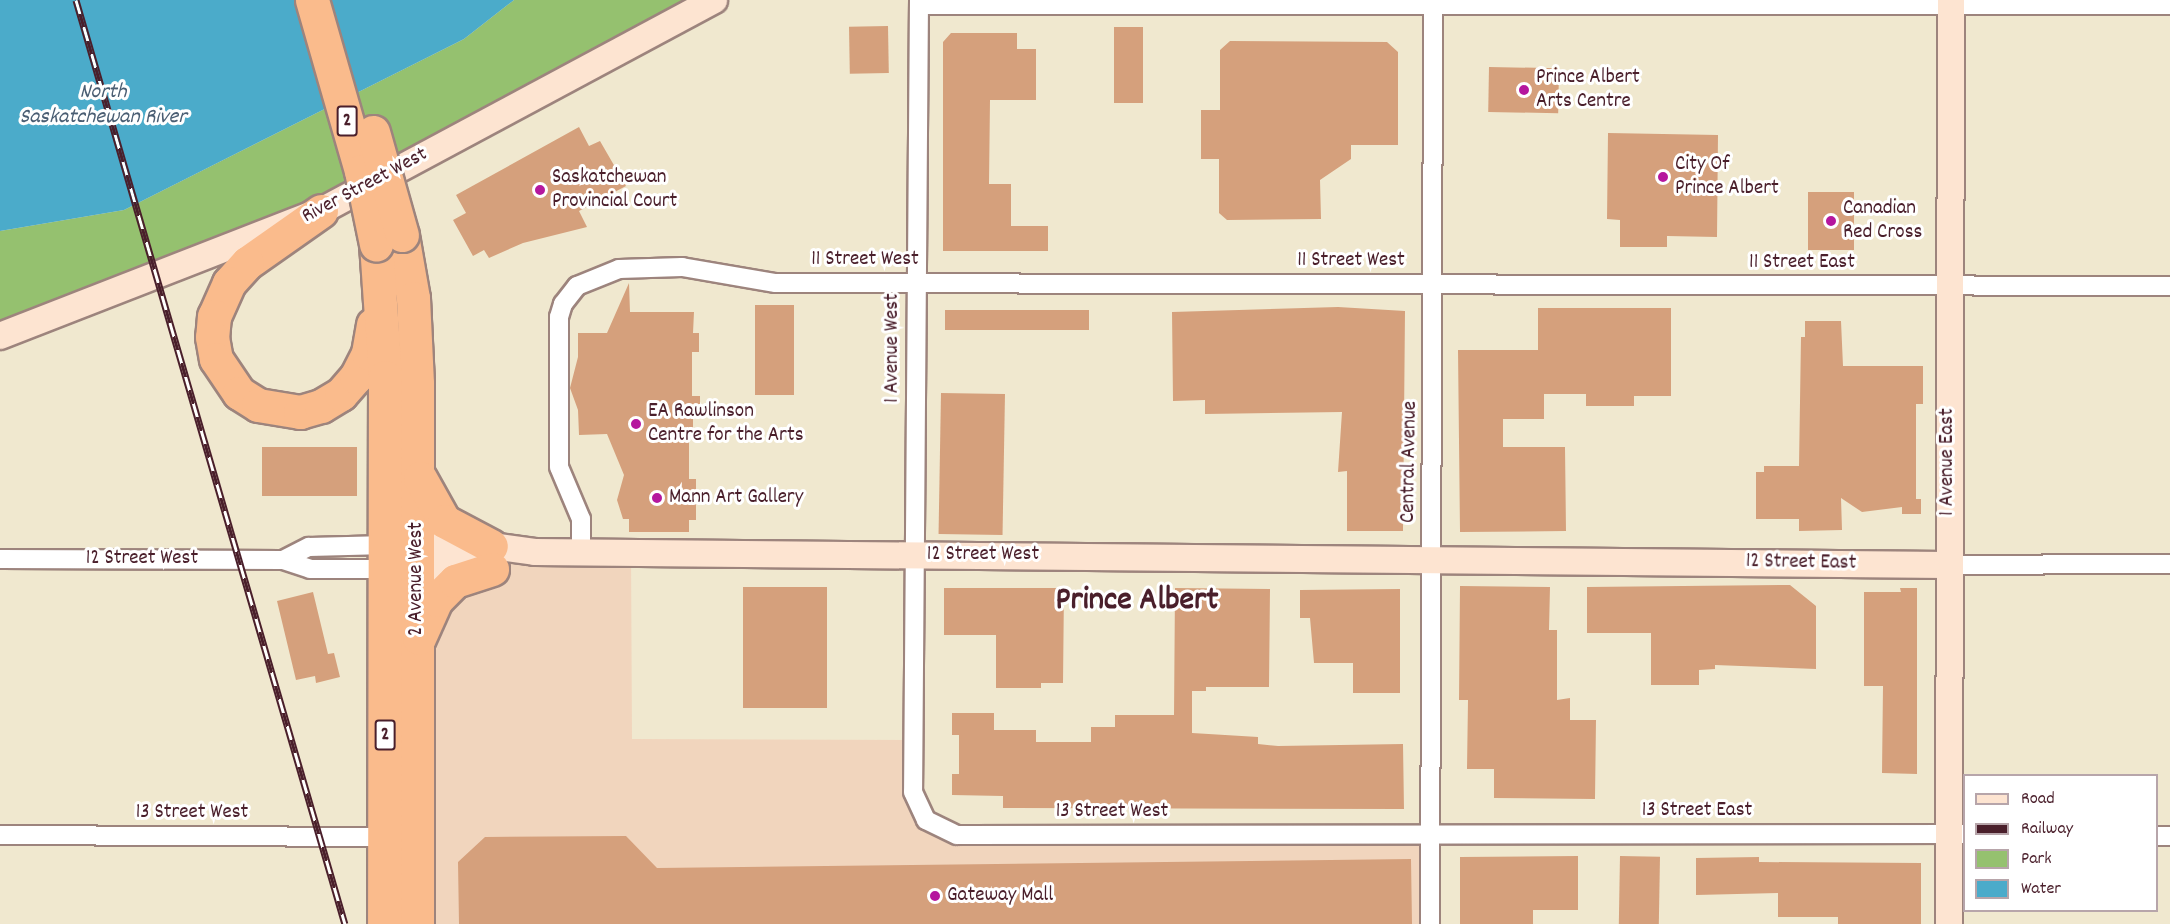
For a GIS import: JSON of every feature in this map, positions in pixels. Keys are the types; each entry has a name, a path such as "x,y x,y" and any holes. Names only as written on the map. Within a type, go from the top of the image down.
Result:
{"highway":[{"name":"2","path":"312,0 361,171 389,239"},
{"name":"2","path":"335,0 389,239"},
{"path":"321,211 247,263 221,296 214,316 212,337 216,359 240,393 258,405 300,412 321,406 340,394 357,376 368,353 389,239"},
{"name":"2 Avenue West","path":"384,924 385,837 402,557 418,473 413,298 389,239"},
{"name":"2 Avenue West","path":"389,239 385,366 402,557 416,645 417,924"},
{"path":"416,645 436,600 455,582 492,557 444,521 435,510 418,473"}],"street":[{"name":"River Street West","path":"0,336 321,211 714,0"},
{"name":"Central Avenue","path":"1430,924 1431,559 1435,284 1433,1"},
{"path":"919,2 1951,2 2170,5"},
{"name":"1 Avenue West","path":"913,696 919,2"},
{"name":"1 Avenue East","path":"1949,924 1957,834 1948,565 1951,2"},
{"name":"11 Street West","path":"581,552 581,519 563,483 558,458 560,317 563,304 577,286 605,273 661,265 776,283 1435,284"},
{"name":"11 Street East","path":"1435,284 2170,286"},
{"name":"12 Street West","path":"0,559 284,560 309,547 402,557 492,557 535,552 581,552 1431,559"},
{"name":"12 Street East","path":"1431,559 1948,565 2170,564"},
{"name":"13 Street West","path":"913,696 913,792 917,807 926,820 957,835 1430,834"},
{"name":"13 Street West","path":"0,834 385,837"},
{"name":"13 Street East","path":"1430,834 1957,834"}],"shaded area":[{"path":"535,552 631,552 632,739 914,740 913,792 940,830 1430,834 1430,924 417,924 416,645 436,600 492,569"}],"green space":[{"path":"514,0 705,0 389,166 158,276 0,328 0,231 124,210 464,39"}],"water":[{"name":"North Saskatchewan River","path":"0,0 514,0 464,39 124,210 0,231"}],"building":[{"path":"888,26 889,73 850,74 849,27"},
{"path":"1114,27 1143,27 1143,103 1114,103"},
{"path":"951,33 1017,33 1017,49 1036,49 1036,100 990,100 989,184 1011,184 1011,226 1048,226 1048,251 943,251 943,42"},
{"path":"1230,41 1387,42 1398,52 1398,145 1351,145 1351,159 1320,180 1321,219 1227,220 1219,213 1219,159 1201,159 1201,110 1220,110 1220,50"},
{"name":"Prince Albert Arts Centre","path":"1489,67 1559,68 1558,113 1488,112"},
{"name":"Saskatchewan Provincial Court","path":"579,127 589,146 600,141 626,186 579,211 587,227 523,243 489,258 484,250 473,256 453,220 466,213 456,195"},
{"name":"City Of Prince Albert","path":"1608,133 1718,135 1717,237 1667,236 1667,247 1620,247 1620,220 1607,219"},
{"name":"Canadian Red Cross","path":"1808,192 1854,192 1854,250 1808,250"},
{"name":"EA Rawlinson Centre for the Arts","path":"629,283 630,312 694,312 693,333 699,333 699,352 692,352 692,396 700,396 700,414 693,414 693,436 689,436 689,479 696,479 696,520 689,520 689,532 629,532 629,519 623,519 617,500 624,475 607,434 579,435 578,410 570,388 578,357 578,333 607,333"},
{"path":"755,305 794,305 794,395 755,395"},
{"path":"1338,307 1405,311 1403,531 1347,531 1347,471 1338,472 1342,412 1205,414 1205,400 1173,401 1172,312"},
{"path":"1538,308 1671,308 1671,396 1634,396 1634,406 1586,406 1586,394 1544,394 1544,419 1503,419 1503,447 1565,447 1566,531 1460,532 1458,350 1538,350"},
{"path":"945,310 1089,310 1089,330 945,330"},
{"path":"1805,321 1841,321 1843,366 1923,366 1923,404 1916,404 1916,499 1921,499 1921,514 1902,514 1902,507 1862,512 1841,498 1842,530 1799,531 1799,519 1756,519 1756,472 1764,472 1764,466 1799,466 1801,337 1805,337"},
{"path":"941,393 1005,394 1003,535 939,534"},
{"path":"262,447 357,447 357,496 262,496"},
{"path":"1790,585 1816,606 1816,669 1715,665 1715,669 1699,670 1699,685 1651,685 1651,633 1587,633 1587,587"},
{"path":"1460,586 1550,587 1549,630 1557,630 1557,700 1570,698 1570,720 1596,720 1595,799 1494,798 1494,769 1467,769 1468,700 1459,700"},
{"path":"743,587 827,587 827,708 743,708"},
{"path":"944,588 1064,588 1063,683 1041,683 1041,688 996,688 996,635 944,635"},
{"path":"1175,588 1270,589 1269,687 1206,687 1206,691 1192,691 1192,733 1258,737 1258,744 1278,746 1403,744 1404,809 1003,808 1003,796 952,795 952,774 959,774 959,735 952,735 952,713 994,713 994,730 1036,730 1036,742 1091,742 1091,727 1115,727 1115,715 1174,715"},
{"path":"1900,588 1917,588 1917,774 1882,773 1883,686 1864,686 1864,592 1901,592"},
{"path":"1400,589 1400,693 1353,693 1353,663 1314,663 1310,618 1300,618 1300,590"},
{"path":"313,592 328,654 334,653 340,677 316,683 315,676 296,680 277,601"},
{"name":"Gateway Mall","path":"626,836 657,868 1411,859 1412,924 459,924 458,862 485,837"},
{"path":"1578,856 1578,910 1533,910 1533,924 1460,924 1460,857"},
{"path":"1620,856 1660,857 1659,924 1619,924"},
{"path":"1759,857 1759,862 1921,863 1921,924 1838,924 1838,917 1778,917 1778,893 1696,895 1696,858"}],"railway":[{"path":"76,0 345,924"}],"place":[{"name":"Prince Albert Arts Centre","path":"1524,90"},
{"name":"City Of Prince Albert","path":"1663,177"},
{"name":"Saskatchewan Provincial Court","path":"540,190"},
{"name":"Canadian Red Cross","path":"1831,221"},
{"name":"EA Rawlinson Centre for the Arts","path":"636,424"},
{"name":"Mann Art Gallery","path":"657,498"},
{"name":"Gateway Mall","path":"935,896"}],"district":[{"name":"Prince Albert","path":"1137,602"}]}
